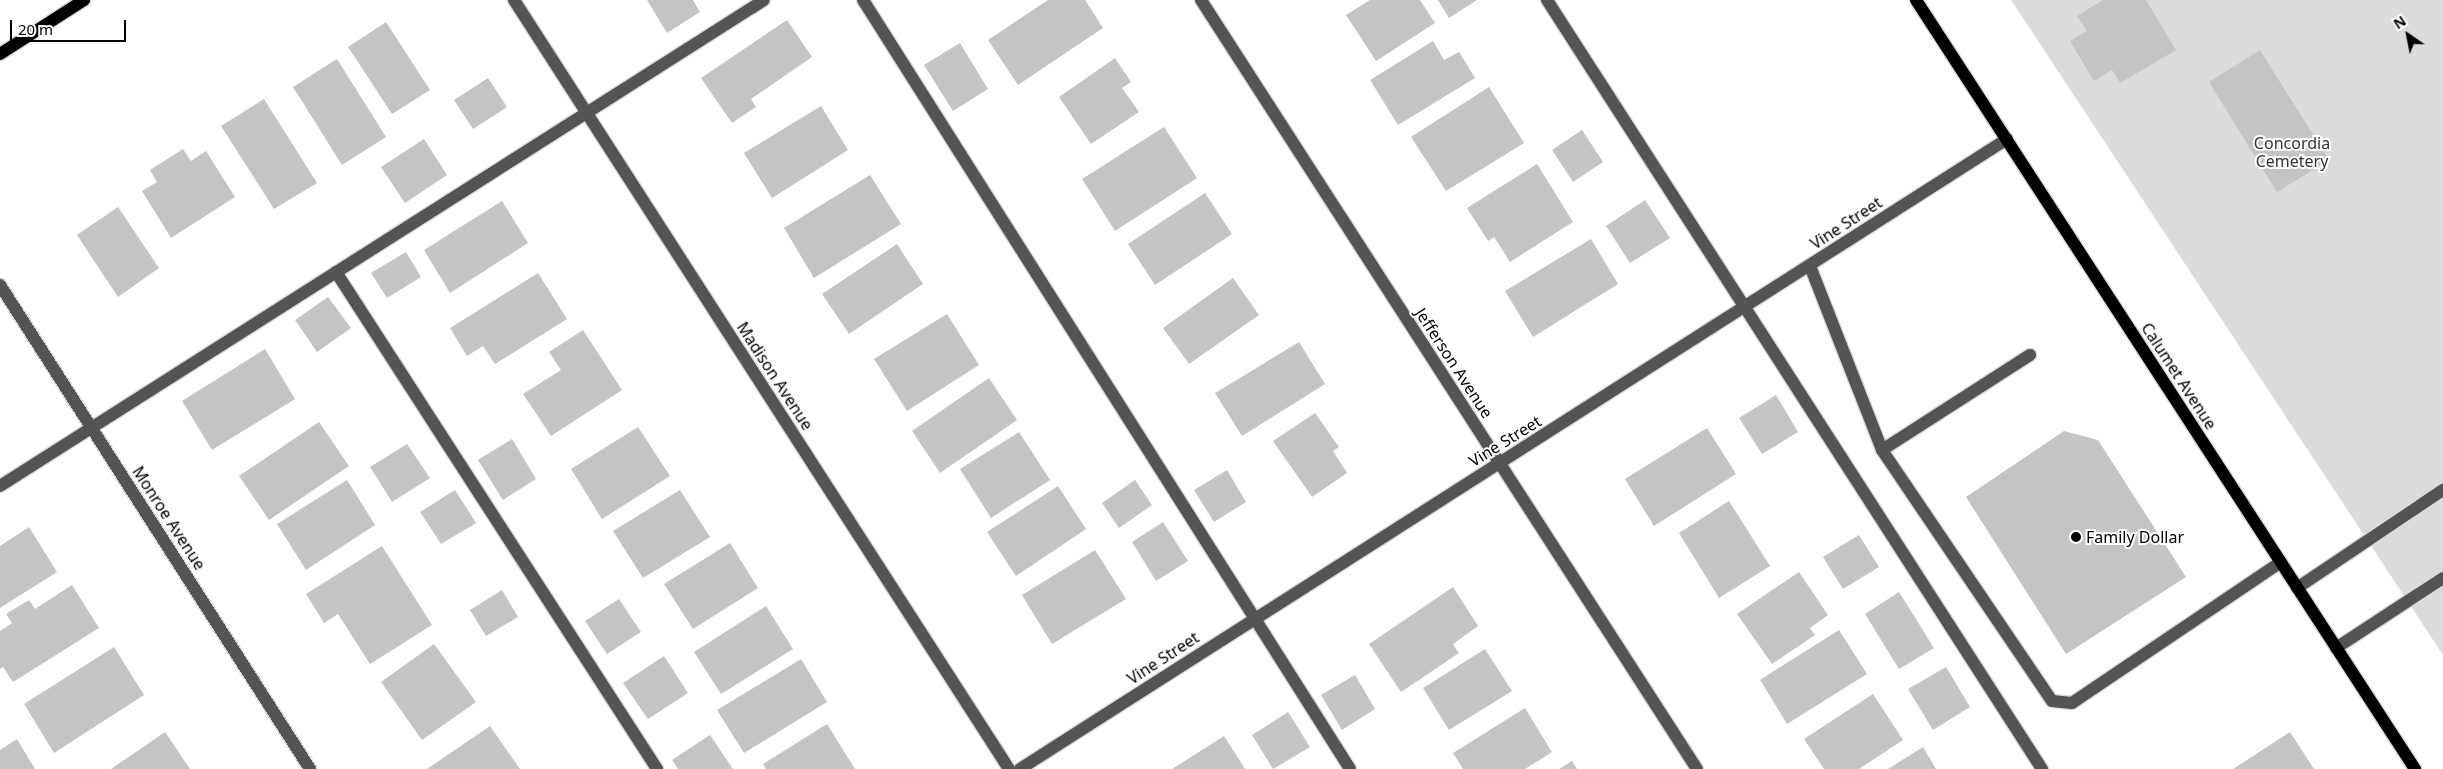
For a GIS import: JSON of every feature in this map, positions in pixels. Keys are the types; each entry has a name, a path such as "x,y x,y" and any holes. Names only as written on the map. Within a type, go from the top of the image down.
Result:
{"main road":[{"path":"0,54 84,0"},
{"name":"Calumet Avenue","path":"1916,0 2415,769"}],"street":[{"name":"Madison Avenue","path":"514,0 1010,769"},
{"path":"0,486 764,0"},
{"path":"863,0 1253,620 1350,769"},
{"name":"Jefferson Avenue","path":"1201,0 1697,769"},
{"path":"1547,0 2042,769"},
{"name":"Vine Street","path":"1020,769 2007,139"},
{"path":"1810,266 1882,450 2052,701 2072,703 2280,562"},
{"path":"336,272 657,769"},
{"name":"Monroe Avenue","path":"0,285 310,769"},
{"path":"1882,450 2030,355"},
{"path":"2298,588 2443,490"},
{"path":"2336,648 2443,578"}],"green space":[{"name":"Concordia Cemetery","path":"2011,0 2443,0 2443,655"}],"building":[{"path":"647,0 693,0 700,12 667,33"},
{"path":"1048,0 1085,0 1103,28 1018,85 988,40"},
{"path":"1370,0 1420,0 1435,23 1376,61 1346,15"},
{"path":"1438,0 1477,0 1449,18"},
{"path":"2103,0 2146,0 2176,50 2120,83 2112,70 2094,81 2070,41 2087,31 2077,16"},
{"path":"787,20 812,57 751,99 756,107 732,123 701,78"},
{"path":"386,22 430,90 392,114 348,47"},
{"path":"1433,41 1444,60 1459,52 1475,78 1398,125 1370,80"},
{"path":"960,43 988,89 953,111 924,65"},
{"path":"2260,50 2329,160 2277,192 2209,82"},
{"path":"1115,58 1131,82 1122,88 1139,112 1091,144 1059,97"},
{"path":"337,59 386,137 342,165 293,87"},
{"path":"488,78 507,107 473,129 454,100"},
{"path":"1489,87 1524,143 1446,191 1411,137"},
{"path":"264,99 317,183 274,209 221,126"},
{"path":"821,106 848,150 772,198 744,153"},
{"path":"1164,127 1197,178 1115,231 1082,179"},
{"path":"1582,130 1603,162 1573,182 1552,150"},
{"path":"424,139 447,175 405,203 381,167"},
{"path":"183,149 191,161 206,151 235,197 171,238 142,191 157,182 150,170"},
{"path":"1537,164 1573,222 1510,262 1494,237 1488,241 1467,208"},
{"path":"870,175 901,224 814,278 784,228"},
{"path":"1205,193 1232,234 1155,285 1128,244"},
{"path":"1645,200 1670,238 1630,263 1606,226"},
{"path":"502,201 528,243 450,293 424,250"},
{"path":"118,207 159,268 118,297 77,235"},
{"path":"1591,239 1618,284 1533,337 1505,291"},
{"path":"897,244 923,284 849,334 822,294"},
{"path":"406,252 421,277 387,298 371,273"},
{"path":"538,273 567,319 495,364 483,346 467,356 450,328"},
{"path":"1233,278 1259,315 1189,364 1163,328"},
{"path":"328,297 351,328 317,352 295,320"},
{"path":"947,314 979,365 907,411 874,359"},
{"path":"583,330 622,390 551,436 523,394 561,370 549,352"},
{"path":"1299,342 1325,384 1242,436 1215,393"},
{"path":"265,349 295,399 212,450 182,401"},
{"path":"989,378 1017,420 940,473 912,431"},
{"path":"1776,395 1798,432 1762,454 1739,418"},
{"path":"1315,413 1339,447 1333,451 1347,473 1312,497 1273,441"},
{"path":"319,422 349,466 269,520 239,476"},
{"path":"638,427 670,476 602,519 571,469"},
{"path":"1707,428 1736,474 1654,526 1625,479"},
{"name":"Family Dollar","path":"2064,431 2098,440 2186,577 2066,654 1966,497"},
{"path":"1019,432 1050,480 991,518 960,469"},
{"path":"512,439 536,479 503,500 478,460"},
{"path":"407,444 430,478 392,502 370,467"},
{"path":"1227,470 1246,502 1214,522 1194,490"},
{"path":"347,480 375,525 306,570 277,524"},
{"path":"1135,480 1152,505 1119,528 1102,503"},
{"path":"1058,486 1086,529 1016,576 987,532"},
{"path":"455,490 476,523 441,544 420,512"},
{"path":"680,490 710,537 643,578 613,531"},
{"path":"1729,501 1770,566 1719,598 1679,533"},
{"path":"1163,522 1188,561 1156,581 1132,542"},
{"path":"29,527 57,572 0,608 0,546"},
{"path":"1859,535 1879,567 1843,589 1823,557"},
{"path":"730,543 758,588 693,629 664,584"},
{"path":"382,546 432,625 370,664 338,614 324,623 306,594"},
{"path":"1095,550 1126,599 1052,644 1022,595"},
{"path":"1799,572 1828,615 1810,628 1815,635 1772,664 1737,614"},
{"path":"72,585 99,628 13,682 3,667 0,669 0,631 12,623 6,614 29,600 35,609"},
{"path":"1453,587 1478,626 1453,644 1459,653 1401,692 1369,644"},
{"path":"502,590 518,617 486,636 470,610"},
{"path":"1899,592 1934,648 1899,669 1865,614"},
{"path":"619,599 641,632 607,654 585,621"},
{"path":"766,606 793,649 721,694 694,652"},
{"path":"1839,630 1867,674 1787,724 1760,680"},
{"path":"434,644 476,702 422,740 381,682"},
{"path":"114,647 144,695 54,753 24,704"},
{"path":"1485,649 1512,691 1449,730 1423,688"},
{"path":"664,656 688,693 648,719 623,683"},
{"path":"801,659 827,702 744,753 717,710"},
{"path":"1946,667 1970,707 1933,730 1908,689"},
{"path":"1355,675 1375,709 1342,730 1321,695"},
{"path":"1873,694 1903,740 1859,769 1824,769 1804,739"},
{"path":"1525,708 1552,752 1525,769 1463,769 1453,753"},
{"path":"1288,712 1310,747 1273,769 1252,735"},
{"path":"827,724 855,769 766,769 763,764"},
{"path":"490,726 520,769 427,769"},
{"path":"165,732 190,769 111,769"},
{"path":"2290,732 2314,769 2233,769"},
{"path":"710,735 733,769 678,769 672,760"},
{"path":"1224,736 1245,769 1172,769"},
{"path":"17,739 35,769 0,769 0,750"},
{"path":"1923,747 1936,769 1888,769"},
{"path":"1572,761 1577,769 1559,769"}],"place":[{"name":"Family Dollar","path":"2076,537"}]}
